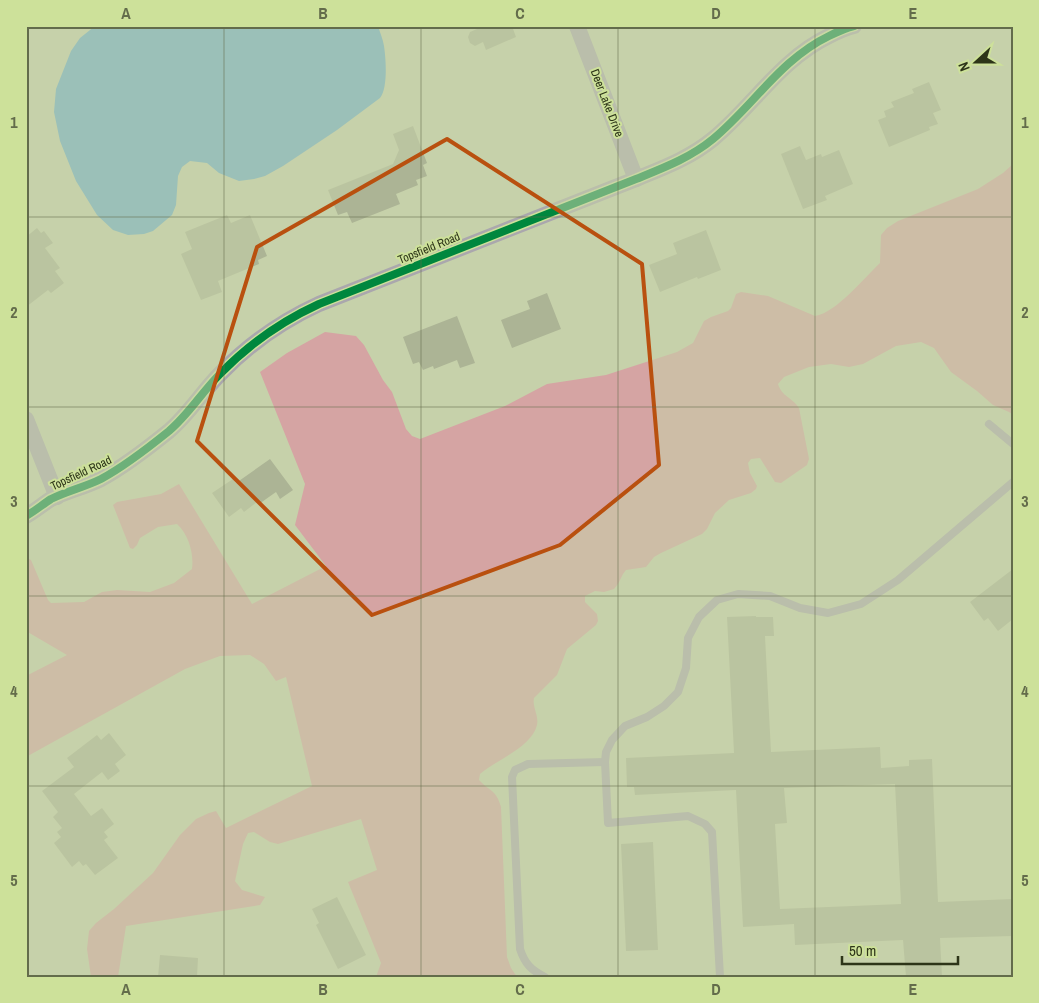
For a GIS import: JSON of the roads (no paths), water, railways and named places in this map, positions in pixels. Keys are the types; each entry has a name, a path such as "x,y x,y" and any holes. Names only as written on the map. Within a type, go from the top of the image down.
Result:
{"street":[{"name":"Deer Lake Drive","path":"577,26 636,180"},
{"name":"Topsfield Road","path":"26,516 52,499 100,479 134,458 176,425 236,358 266,334 301,312 666,167 698,150 714,138 801,53 821,39 854,26"},
{"path":"26,419 57,497"}],"lane":[{"path":"989,424 1013,444"},
{"path":"720,977 712,832 705,824 688,816 608,823 605,762 606,752 612,740 625,726 658,710 678,692 686,668 688,638 699,618 717,600 738,594 770,596 800,608 828,613 861,604 898,580 1013,482"},
{"path":"545,977 534,972 524,960 520,949 512,777 516,770 528,764 605,762"}],"water":[{"path":"95,26 378,26 385,52 386,73 383,93 380,98 337,130 265,176 239,181 219,173 207,163 190,161 182,167 178,176 176,205 172,215 153,231 144,234 128,235 113,230 97,215 76,181 60,141 54,112 56,89 71,51 80,38"}]}
